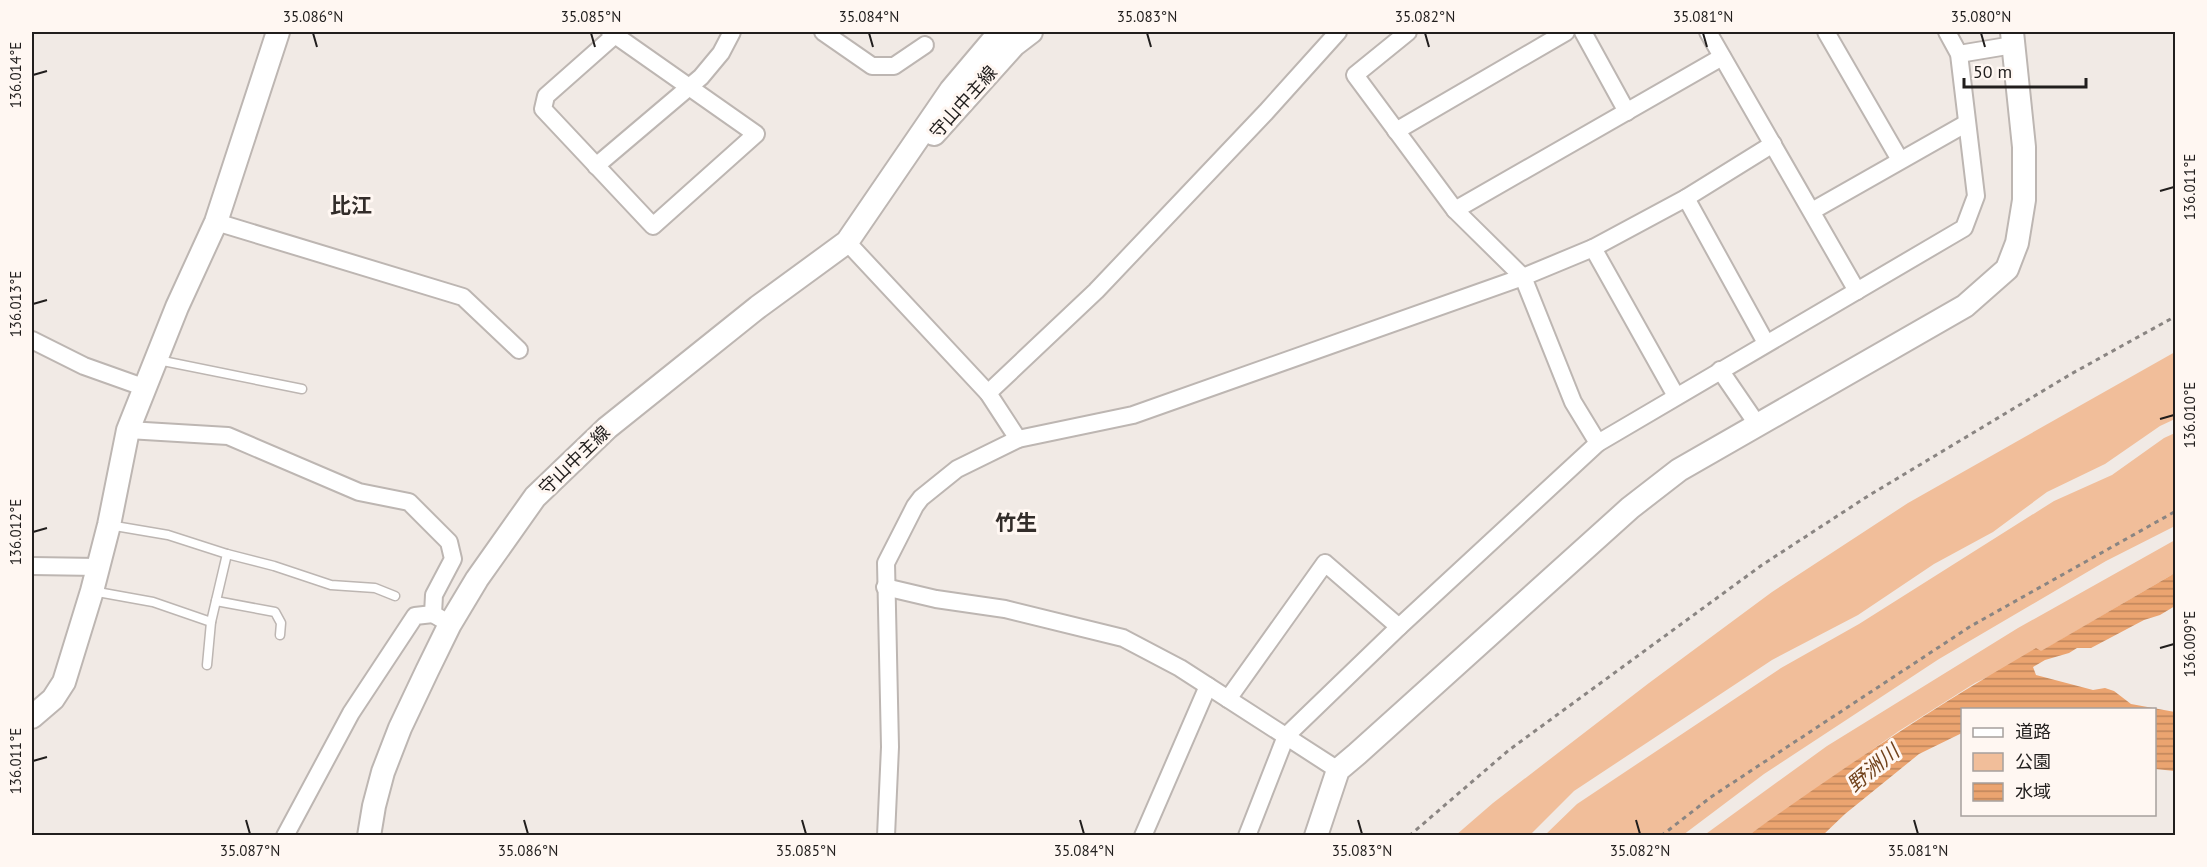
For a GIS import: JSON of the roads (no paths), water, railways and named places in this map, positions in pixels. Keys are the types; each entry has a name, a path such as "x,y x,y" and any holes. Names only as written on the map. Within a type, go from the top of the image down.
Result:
{"street":[{"path":"32,717 53,699 64,682 92,591 109,525 128,430 143,387 177,306 216,222 278,32"},
{"path":"596,165 701,77 721,53 732,32"},
{"name":"守山中主線","path":"369,836 383,772 442,619 477,579 521,516 536,497 606,428 758,307 847,242 896,174 951,90 1000,32"},
{"name":"守山中主線","path":"896,174 966,101 1014,45 1031,32"},
{"path":"988,393 1096,291 1266,112 1338,32"},
{"path":"1408,32 1355,75 1455,210 1523,277 1573,402 1598,443"},
{"path":"1396,131 1566,32"},
{"path":"1583,32 1627,112"},
{"path":"1708,32 1857,291"},
{"path":"1826,32 1900,160"},
{"path":"1247,836 1286,736 1399,627 1598,443 1964,228 1976,196 1959,54 1947,32"},
{"path":"612,33 756,134 653,226 543,109 546,96 612,33"},
{"path":"828,33 872,66 894,66 925,45"},
{"path":"1316,836 1338,770 1630,508 1679,470 1965,306 2007,268 2017,243 2024,200 2024,147 2012,38 1959,54"},
{"path":"1455,210 1722,57"},
{"path":"1812,211 1967,123"},
{"path":"886,836 890,747 886,563 909,516 921,498 957,469 1018,439 1133,415 1155,408 1523,277 1593,248 1686,198 1773,144"},
{"path":"1686,198 1766,343"},
{"path":"216,222 463,297 519,350"},
{"path":"847,242 988,393 1018,439"},
{"path":"1593,248 1676,396"},
{"path":"32,340 84,366 143,387"},
{"path":"1720,370 1757,424"},
{"path":"128,430 228,436 248,442 358,492 410,502 449,542 453,559 434,595 442,619 415,616 351,713 285,836"},
{"path":"1228,699 1325,563 1399,627"},
{"path":"32,566 98,567"},
{"path":"885,587 936,599 1005,609 1123,638 1180,668 1338,770"},
{"path":"1143,836 1208,686"}],"lane":[{"path":"155,359 303,389"},
{"path":"109,525 168,535 331,585 375,588 395,596"},
{"path":"207,665 211,622 227,554"},
{"path":"92,591 153,602 211,622"},
{"path":"216,601 275,612 281,623 280,635"}],"water":[{"name":"野洲川","path":"2175,573 2175,606 2091,648 2077,648 2033,667 2036,675 2093,690 2105,688 2114,691 2131,704 2153,708 1961,708 1961,733 1919,754 1845,814 1823,835 1749,835 1855,761 1962,692 2036,648 2041,651"},
{"path":"2156,709 2175,712 2175,771 2156,769"}],"district":[{"name":"比江","path":"351,205"},
{"name":"竹生","path":"1016,522"}]}
